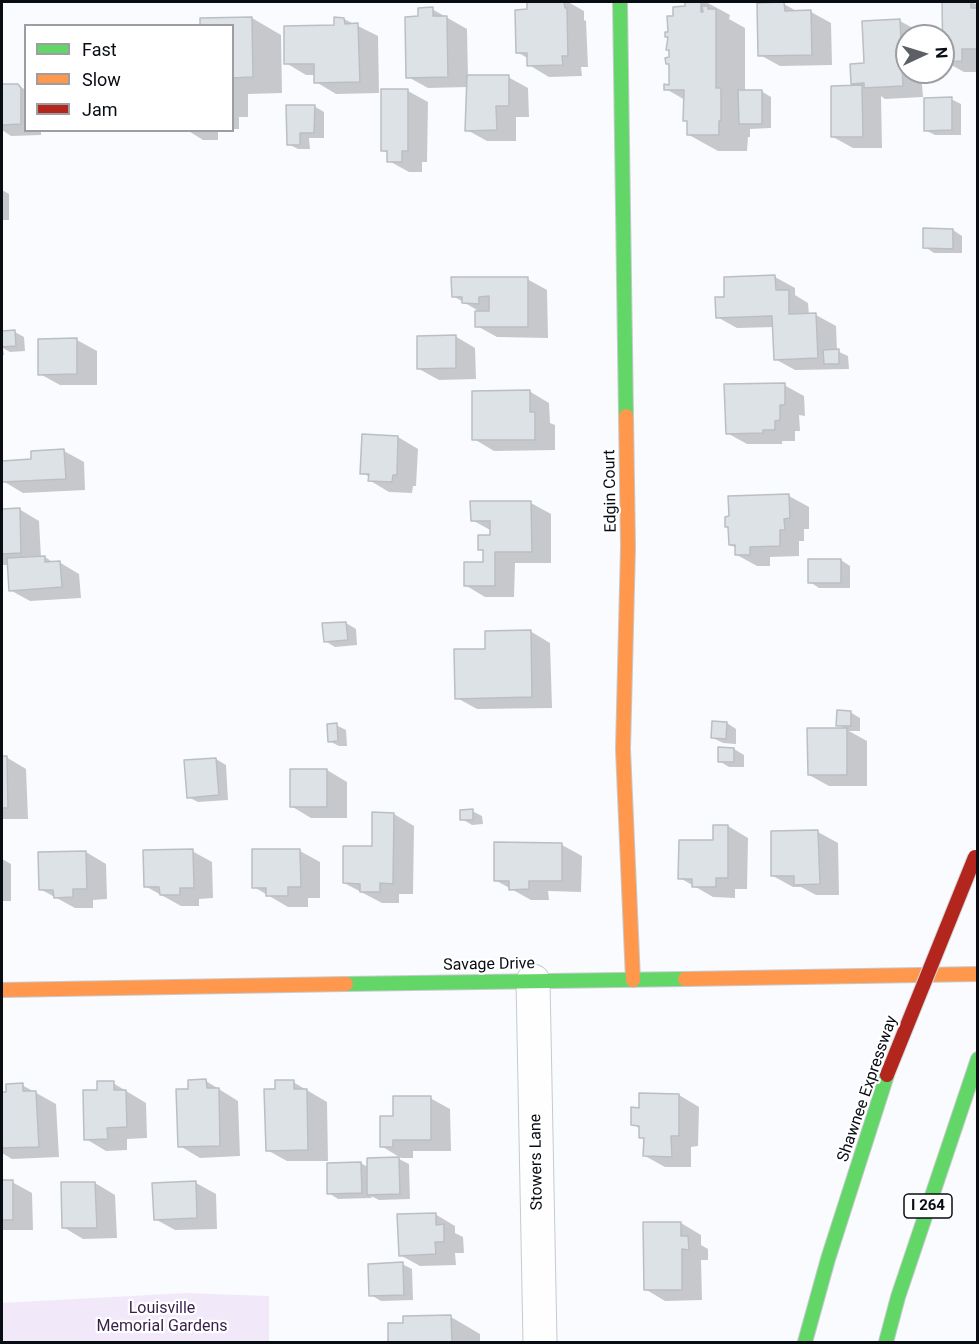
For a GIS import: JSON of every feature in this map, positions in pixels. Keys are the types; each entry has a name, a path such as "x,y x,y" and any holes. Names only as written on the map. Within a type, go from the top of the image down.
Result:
{"main road":[{"name":"Edgin Court","path":"620,2 628,547 623,749 633,980"},
{"name":"Shawnee Expressway","path":"805,1342 828,1259 887,1075 976,854"},
{"name":"Savage Drive","path":"2,990 978,974"},
{"name":"I 264","path":"886,1342 898,1297 975,1064"}],"street":[{"name":"Stowers Lane","path":"533,981 540,1342"}],"green space":[{"name":"Louisville Memorial Gardens","path":"186,1293 269,1296 269,1342 2,1342 2,1303"}],"building":[{"path":"527,2 564,2 567,8 568,56 562,56 563,65 527,66 527,53 516,53 515,10 527,9"},
{"path":"685,2 701,2 701,12 703,12 702,6 716,9 716,88 721,88 719,135 687,135 687,121 683,121 684,90 664,90 664,84 669,85 669,64 666,64 665,58 669,57 669,50 666,50 668,37 665,37 665,32 668,32 667,16 673,16 673,7 685,6"},
{"path":"784,2 785,11 811,10 812,55 758,56 757,3"},
{"path":"942,2 971,2 971,8 978,8 978,49 962,49 962,61 955,61 955,24 942,24"},
{"path":"433,7 433,16 447,16 448,77 406,78 405,17 418,16 418,8"},
{"path":"252,17 253,77 234,78 234,24 200,24 200,18"},
{"path":"334,17 344,18 345,24 358,23 360,82 314,83 314,64 284,64 284,26 334,25"},
{"path":"900,19 900,24 895,24 895,84 903,84 903,86 864,88 864,83 851,84 850,64 864,63 862,21"},
{"path":"467,75 509,75 509,106 496,106 497,130 465,131"},
{"path":"2,84 18,84 21,88 21,124 2,125"},
{"path":"862,85 863,137 831,137 831,86"},
{"path":"381,89 408,89 408,151 402,151 402,162 387,162 387,151 381,151"},
{"path":"738,90 762,90 762,124 739,124"},
{"path":"952,97 952,130 924,131 924,98"},
{"path":"286,105 315,105 314,133 300,133 300,145 287,145"},
{"path":"923,228 953,229 953,249 923,248"},
{"path":"775,275 776,290 789,290 789,314 816,313 818,358 774,360 772,316 716,318 715,297 724,297 724,277"},
{"path":"451,277 528,277 528,327 475,327 475,311 489,311 489,296 479,297 479,304 462,303 462,297 452,297"},
{"path":"15,330 16,346 2,347 2,331"},
{"path":"456,335 456,368 417,369 417,336"},
{"path":"77,338 77,374 38,375 38,339"},
{"path":"839,349 839,364 824,364 823,350"},
{"path":"785,383 785,405 780,405 780,420 775,421 775,430 763,430 763,433 726,434 724,384"},
{"path":"530,390 530,412 535,412 535,440 472,440 472,391"},
{"path":"362,434 398,436 397,475 393,475 392,482 368,481 369,474 360,474"},
{"path":"64,449 66,479 2,482 2,461 31,459 31,451"},
{"path":"789,494 790,518 784,519 785,530 780,530 780,546 750,547 750,555 735,555 735,545 729,545 728,527 725,527 725,517 729,516 728,496"},
{"path":"470,501 531,501 532,552 495,552 495,586 464,586 464,562 483,562 483,550 478,550 478,535 490,535 490,521 471,521"},
{"path":"20,508 21,553 2,554 2,509"},
{"path":"45,556 45,562 60,561 62,587 9,591 7,558"},
{"path":"808,559 841,559 841,583 808,583"},
{"path":"346,622 348,640 324,642 322,623"},
{"path":"531,630 532,697 455,699 454,649 485,649 485,631"},
{"path":"837,710 851,711 851,726 836,726"},
{"path":"712,721 727,722 726,739 711,738"},
{"path":"337,723 338,741 328,742 327,724"},
{"path":"807,728 847,728 847,775 808,775"},
{"path":"718,747 734,748 734,762 718,762"},
{"path":"2,756 7,756 8,808 2,808"},
{"path":"216,758 219,795 187,798 184,760"},
{"path":"290,769 327,769 327,807 290,807"},
{"path":"473,809 473,820 460,820 460,810"},
{"path":"372,812 394,813 393,884 380,883 380,892 360,892 360,884 343,883 343,846 372,846"},
{"path":"713,825 728,825 728,878 716,878 716,887 692,887 692,879 678,879 679,840 713,840"},
{"path":"818,830 820,884 794,885 794,876 771,876 771,831"},
{"path":"494,842 562,843 562,881 529,881 529,889 509,890 509,881 494,881"},
{"path":"193,849 194,888 180,888 180,895 160,895 159,887 144,887 143,850"},
{"path":"252,849 300,849 301,887 288,887 288,896 266,896 266,888 252,888"},
{"path":"86,851 87,889 73,889 73,897 54,898 53,890 39,890 38,852"},
{"path":"206,1079 207,1088 219,1088 220,1146 178,1147 176,1089 188,1089 188,1080"},
{"path":"275,1080 294,1080 294,1089 307,1089 308,1150 266,1151 264,1089 275,1089"},
{"path":"97,1081 114,1081 114,1090 126,1090 127,1127 107,1128 108,1139 84,1140 83,1090 97,1090"},
{"path":"23,1083 23,1091 36,1091 39,1147 2,1148 2,1092 6,1092 6,1084"},
{"path":"639,1093 679,1094 679,1136 671,1136 672,1157 643,1156 644,1138 639,1138 639,1126 631,1125 631,1107 639,1108"},
{"path":"393,1096 431,1096 431,1140 393,1140 393,1147 380,1147 380,1116 393,1116"},
{"path":"399,1157 400,1194 367,1195 367,1158"},
{"path":"361,1162 362,1193 327,1194 327,1163"},
{"path":"2,1180 13,1180 13,1220 2,1220"},
{"path":"196,1181 197,1218 154,1220 152,1183"},
{"path":"61,1182 95,1182 97,1228 62,1228"},
{"path":"436,1213 436,1225 444,1224 444,1242 435,1242 436,1254 399,1256 397,1214"},
{"path":"643,1222 681,1222 681,1236 688,1236 689,1250 682,1249 682,1290 644,1290"},
{"path":"403,1262 404,1295 369,1296 368,1264"},
{"path":"451,1315 452,1342 388,1342 388,1323 403,1323 403,1316"}],"traffic: fast":[{"path":"620,2 626,416"},
{"path":"346,984 685,979"},
{"path":"886,1342 898,1297 978,1059"},
{"path":"805,1342 828,1259 887,1075"}],"traffic: slow":[{"path":"626,416 628,547 623,749 633,980"},
{"path":"685,979 978,974"},
{"path":"2,990 346,984"}],"traffic: jam":[{"path":"887,1075 975,857"}]}
